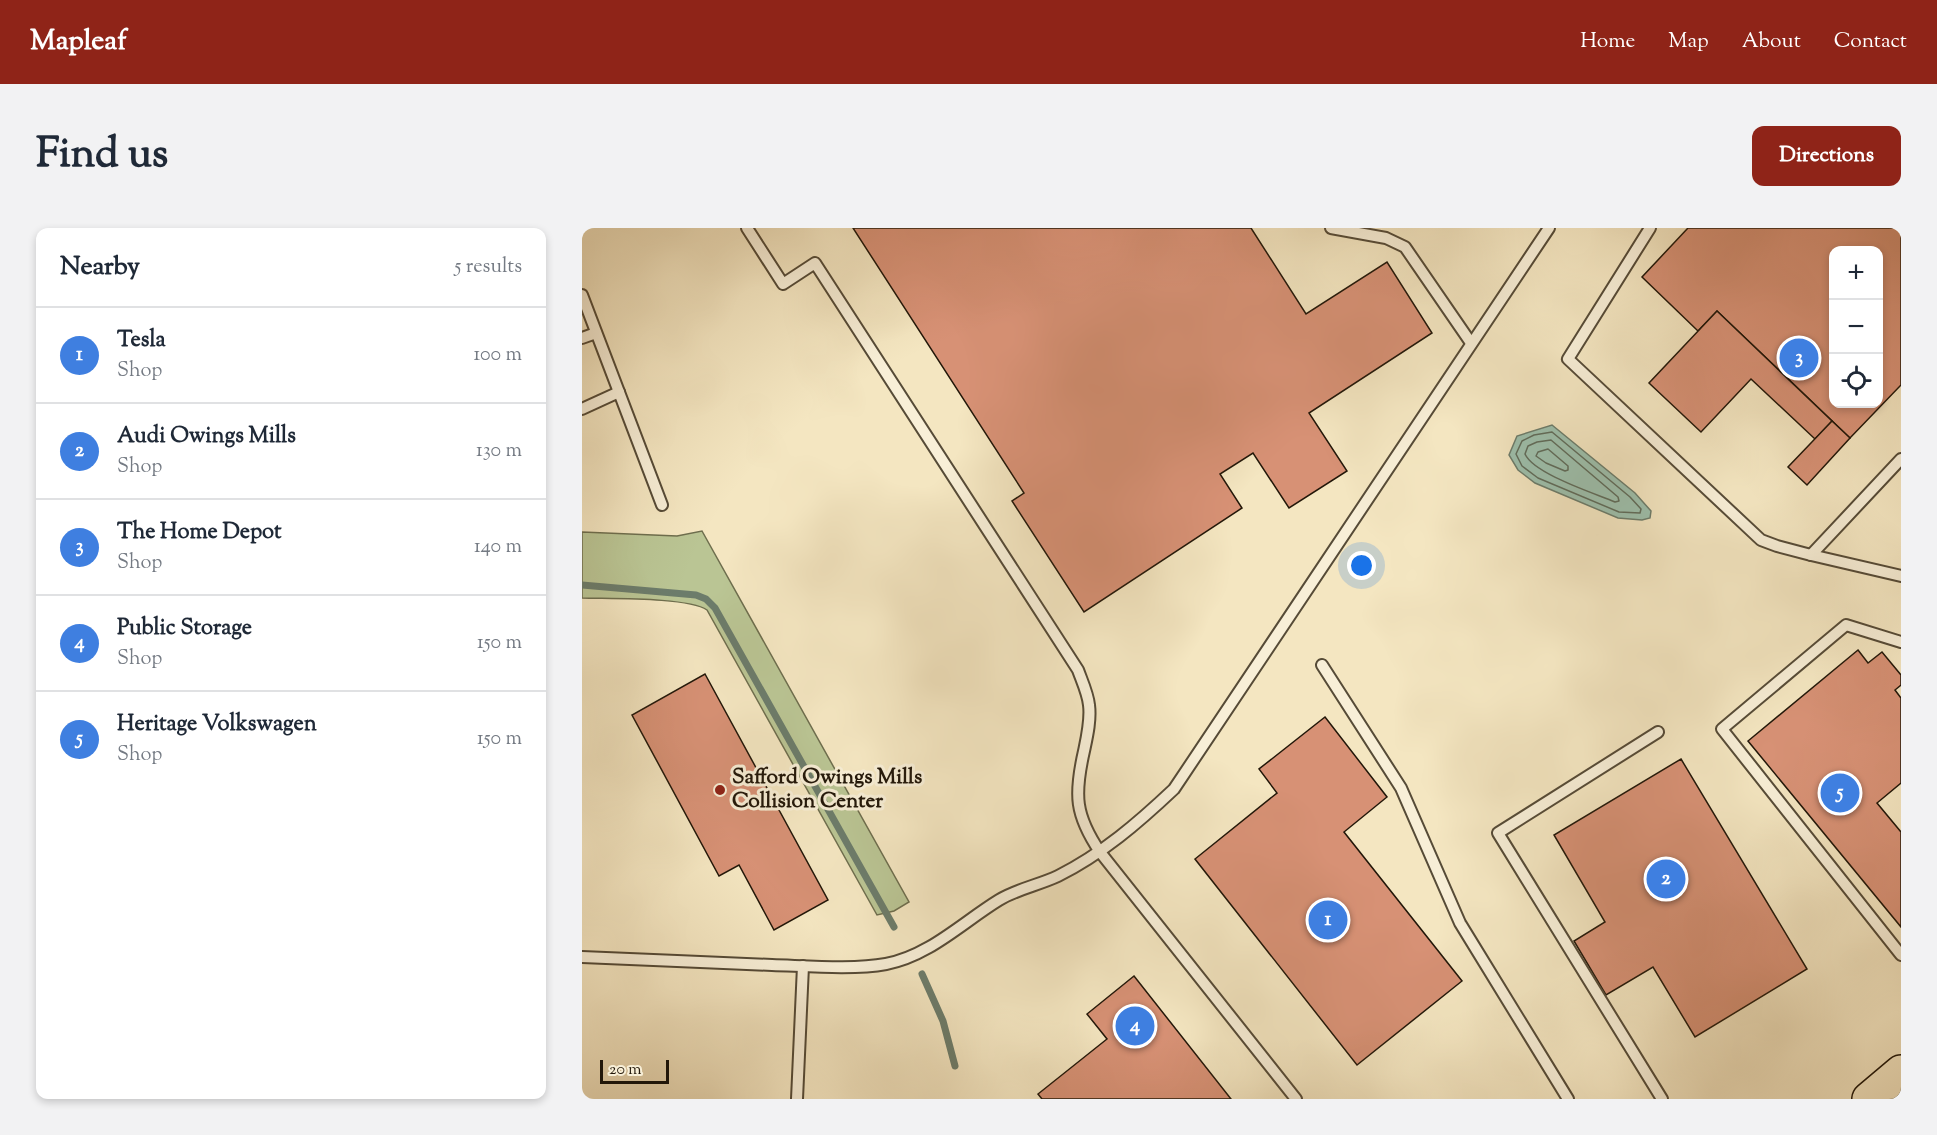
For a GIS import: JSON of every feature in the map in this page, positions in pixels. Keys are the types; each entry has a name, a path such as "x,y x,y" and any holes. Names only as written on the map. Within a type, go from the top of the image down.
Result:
{"main road":[{"path":"1869,1099 1901,1072"}],"lane":[{"path":"747,228 783,284 815,263 1078,670 1089,705 1088,734 1078,786 1079,815 1090,838 1296,1099"},
{"path":"1331,228 1386,238 1405,247 1471,343"},
{"path":"582,957 803,966 873,966 901,960 933,944 1002,898 1057,876 1100,852 1147,815 1174,789 1549,228"},
{"path":"1650,228 1568,359 1761,540 1811,555 1901,576"},
{"path":"582,295 662,505"},
{"path":"582,338 596,333"},
{"path":"582,409 619,392"},
{"path":"1811,555 1901,459"},
{"path":"1901,642 1846,625 1722,729 1901,955"},
{"path":"1322,665 1401,788 1460,923 1568,1099"},
{"path":"1658,732 1498,833 1662,1099"},
{"path":"797,1099 803,966"}],"shaded area":[{"path":"702,531 909,902 894,911 877,915 707,610 666,601 582,598 582,532 677,536"}],"water":[{"path":"1552,425 1635,493 1651,511 1650,518 1642,520 1618,518 1535,483 1518,470 1509,455 1517,436"}],"building":[{"path":"853,228 1251,228 1306,314 1387,262 1432,333 1309,413 1347,471 1289,508 1253,453 1220,474 1242,508 1084,612 1012,501 1024,493"},
{"path":"1688,228 1901,228 1901,385 1883,404 1883,246 1829,246 1829,408 1879,408 1850,438 1717,311 1698,331 1642,277"},
{"path":"1717,311 1832,421 1815,439 1751,379 1701,432 1649,383"},
{"path":"1832,421 1850,438 1807,485 1788,467"},
{"path":"1858,650 1868,663 1882,652 1901,675 1901,685 1895,690 1901,698 1901,783 1877,803 1901,832 1901,927 1748,741"},
{"name":"Safford Owings Mills Collision Center","path":"705,674 828,900 774,930 739,865 719,876 632,715"},
{"path":"1325,717 1387,797 1344,832 1462,981 1357,1065 1195,859 1277,793 1259,769"},
{"path":"1681,759 1807,969 1695,1037 1653,967 1606,995 1574,941 1605,922 1554,835"},
{"path":"1134,976 1231,1099 1042,1099 1038,1094 1107,1039 1087,1014"}],"waterway":[{"path":"582,585 696,595 706,599 715,608 894,927"},
{"path":"922,974 943,1021 955,1066"}],"place":[{"name":"The Home Depot","path":"1799,358"},
{"name":"Safford Owings Mills Collision Center","path":"720,790"},
{"name":"Heritage Volkswagen","path":"1840,793"},
{"name":"Audi Owings Mills","path":"1666,879"},
{"name":"Tesla","path":"1328,920"},
{"name":"Public Storage","path":"1135,1026"}]}
